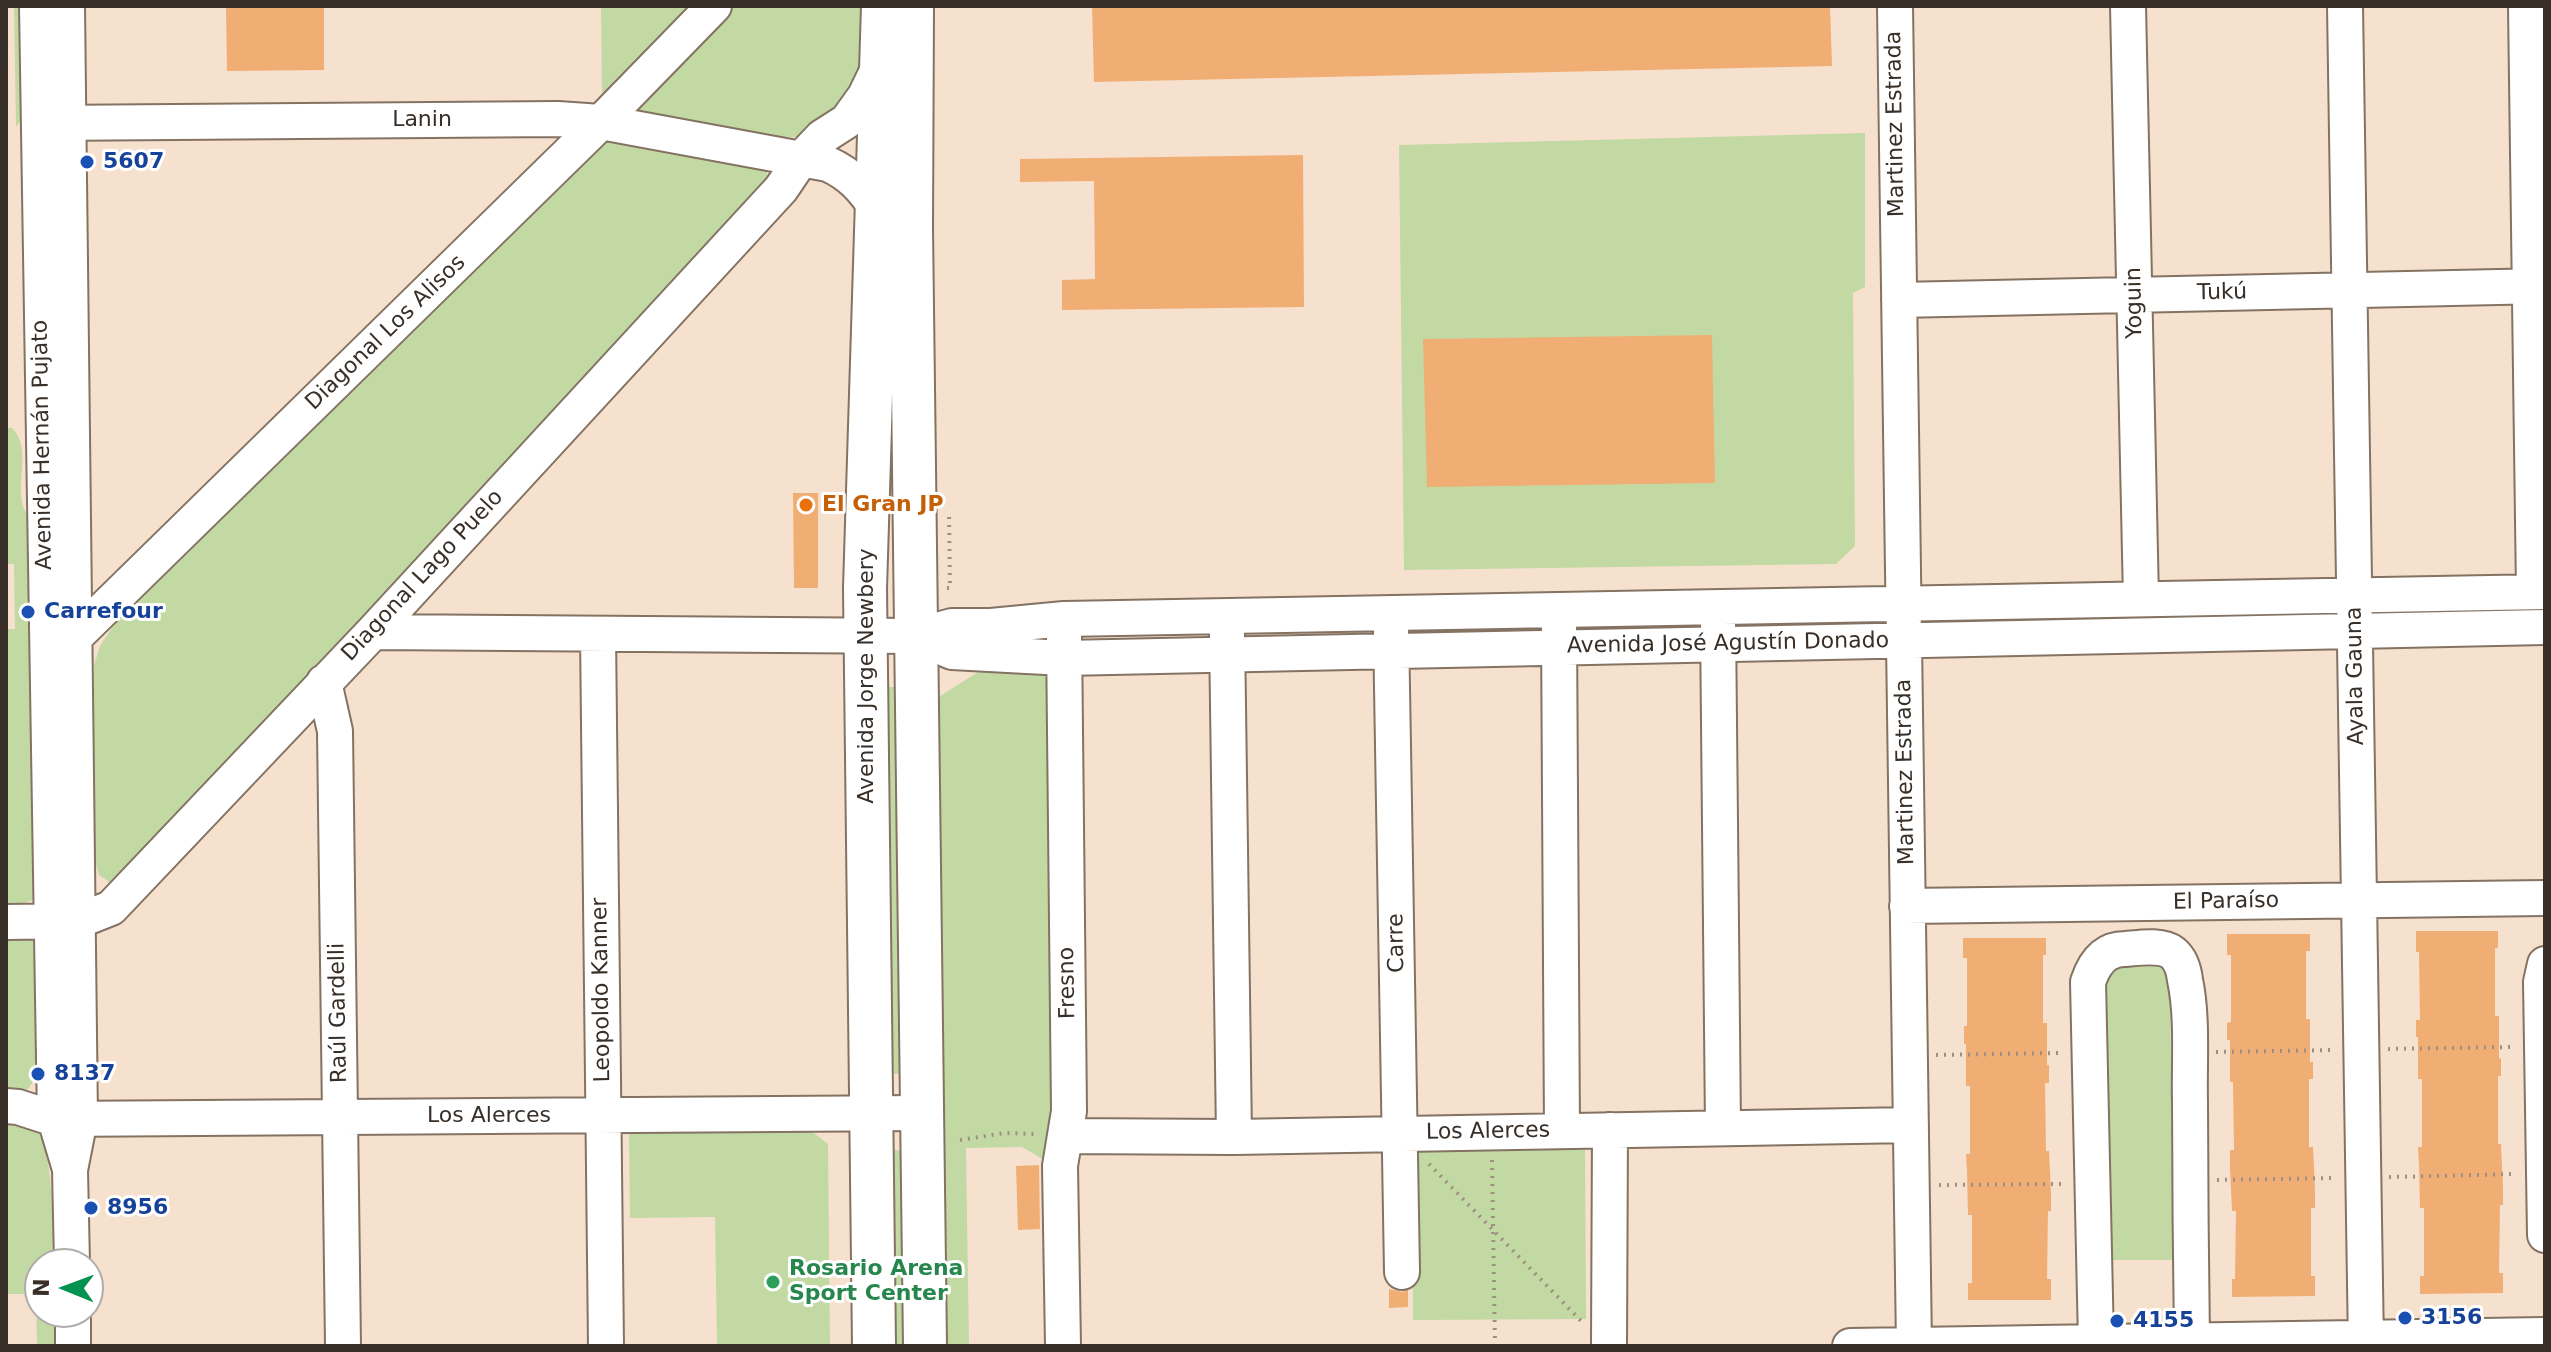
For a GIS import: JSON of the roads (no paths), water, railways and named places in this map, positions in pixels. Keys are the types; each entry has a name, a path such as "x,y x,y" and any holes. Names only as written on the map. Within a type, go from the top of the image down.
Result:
{"main road":[{"name":"Avenida Jorge Newbery","path":"874,1346 866,636 883,6"},
{"path":"912,6 915,636 925,1346"}],"street":[{"name":"Avenida Hernán Pujato","path":"37,6 53,123 72,1248"},
{"name":"Avenida Hernán Pujato","path":"53,123 67,6"},
{"name":"Diagonal Los Alisos","path":"61,637 601,122 714,6"},
{"name":"Martinez Estrada","path":"1895,6 1914,1346"},
{"name":"Yoguin","path":"2128,6 2141,599"},
{"name":"Ayala Gauna","path":"2345,6 2366,1342"},
{"path":"2526,6 2537,286 2540,592"},
{"name":"Diagonal Lago Puelo","path":"6,922 65,921 111,908 373,632 781,189 802,158 822,137 847,121 865,96 881,62"},
{"name":"Lanin","path":"53,123 542,119 601,122 802,158"},
{"path":"802,158 845,172 859,183 878,210"},
{"name":"Tukú","path":"1899,300 2537,286"},
{"name":"Avenida José Agustín Donado","path":"373,632 915,636 952,626 991,626 1064,619 2540,592"},
{"path":"1718,607 1723,1128"},
{"path":"1559,610 1562,1131"},
{"name":"Carre","path":"1391,613 1402,1272"},
{"path":"1227,616 1234,1137"},
{"name":"Fresno","path":"1063,1346 1060,1166 1069,1111 1064,619"},
{"name":"Avenida José Agustín Donado","path":"915,636 952,652 1064,658 2545,627"},
{"name":"Leopoldo Kanner","path":"598,634 606,1346"},
{"name":"Raúl Gardelli","path":"324,682 335,731 343,1346"},
{"name":"El Paraíso","path":"1907,906 2545,898"},
{"path":"2096,1342 2088,982 2093,968 2103,956 2115,949 2143,948 2163,948 2173,953 2181,964 2186,983 2192,1341"},
{"path":"2545,964 2541,995 2545,1235"},
{"name":"Los Alerces","path":"6,1106 68,1119 922,1113"},
{"name":"Los Alerces","path":"1065,1136 1234,1137 1911,1125"},
{"path":"1597,1336 1610,1130"},
{"path":"1850,1346 2366,1342 2545,1335"}],"place":[{"name":"5607","path":"87,162"},
{"name":"El Gran JP","path":"806,505"},
{"name":"Carrefour","path":"28,612"},
{"name":"8137","path":"38,1074"},
{"name":"8956","path":"91,1208"},
{"name":"Rosario Arena Sport Center","path":"773,1282"},
{"name":"3156","path":"2405,1318"},
{"name":"4155","path":"2117,1321"}]}
